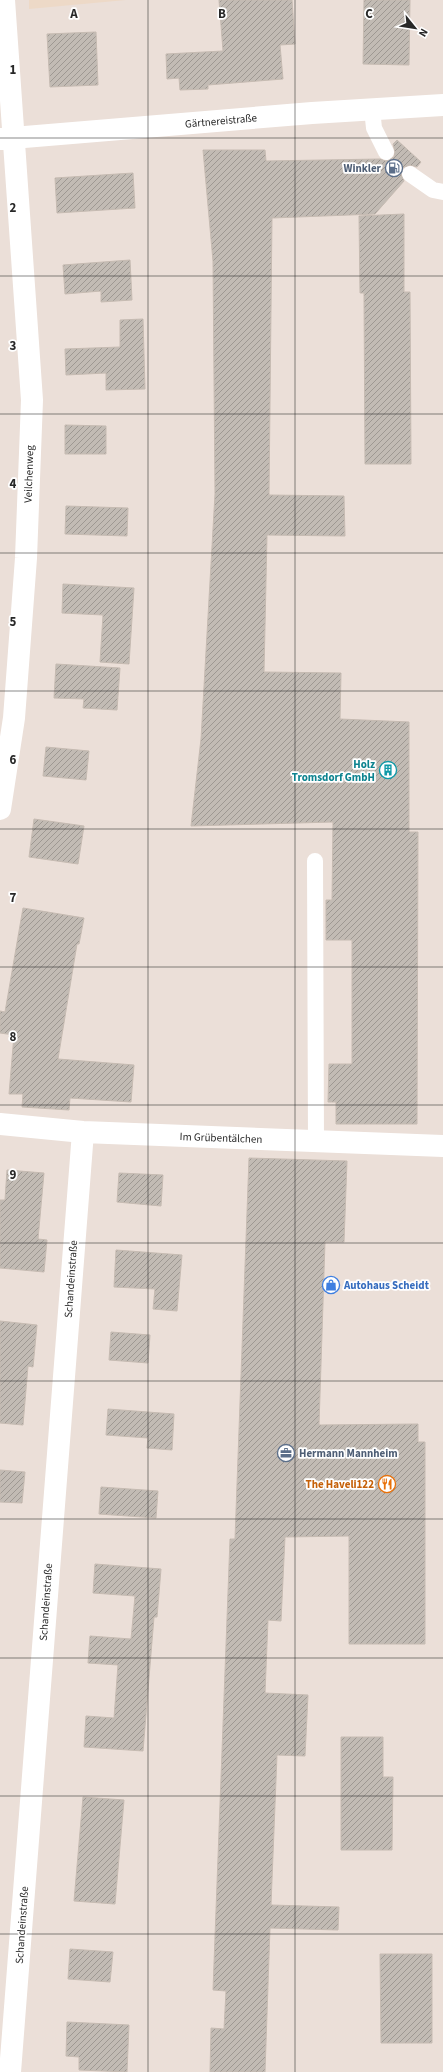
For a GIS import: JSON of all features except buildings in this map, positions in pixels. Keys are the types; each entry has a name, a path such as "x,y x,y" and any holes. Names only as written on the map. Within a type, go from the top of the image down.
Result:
{"street":[{"name":"Veilchenweg","path":"0,809 15,711 26,558 32,400 7,138 4,0"},
{"name":"Gärtnereistraße","path":"7,138 372,109 443,105"},
{"name":"Im Grübentälchen","path":"0,1124 83,1132 443,1146"},
{"name":"Schandeinstraße","path":"10,2072 83,1132"}],"lane":[{"path":"372,109 374,128 386,152"},
{"path":"410,174 433,190 443,192"},
{"path":"315,861 316,1142"}],"shaded area":[{"path":"29,0 126,0 29,9"}],"place":[{"name":"Winkler","path":"394,168"},
{"name":"Holz Tromsdorf GmbH","path":"388,770"},
{"name":"Autohaus Scheidt","path":"331,1285"},
{"name":"Hermann Mannheim","path":"286,1453"},
{"name":"The Haveli122","path":"387,1484"}]}
